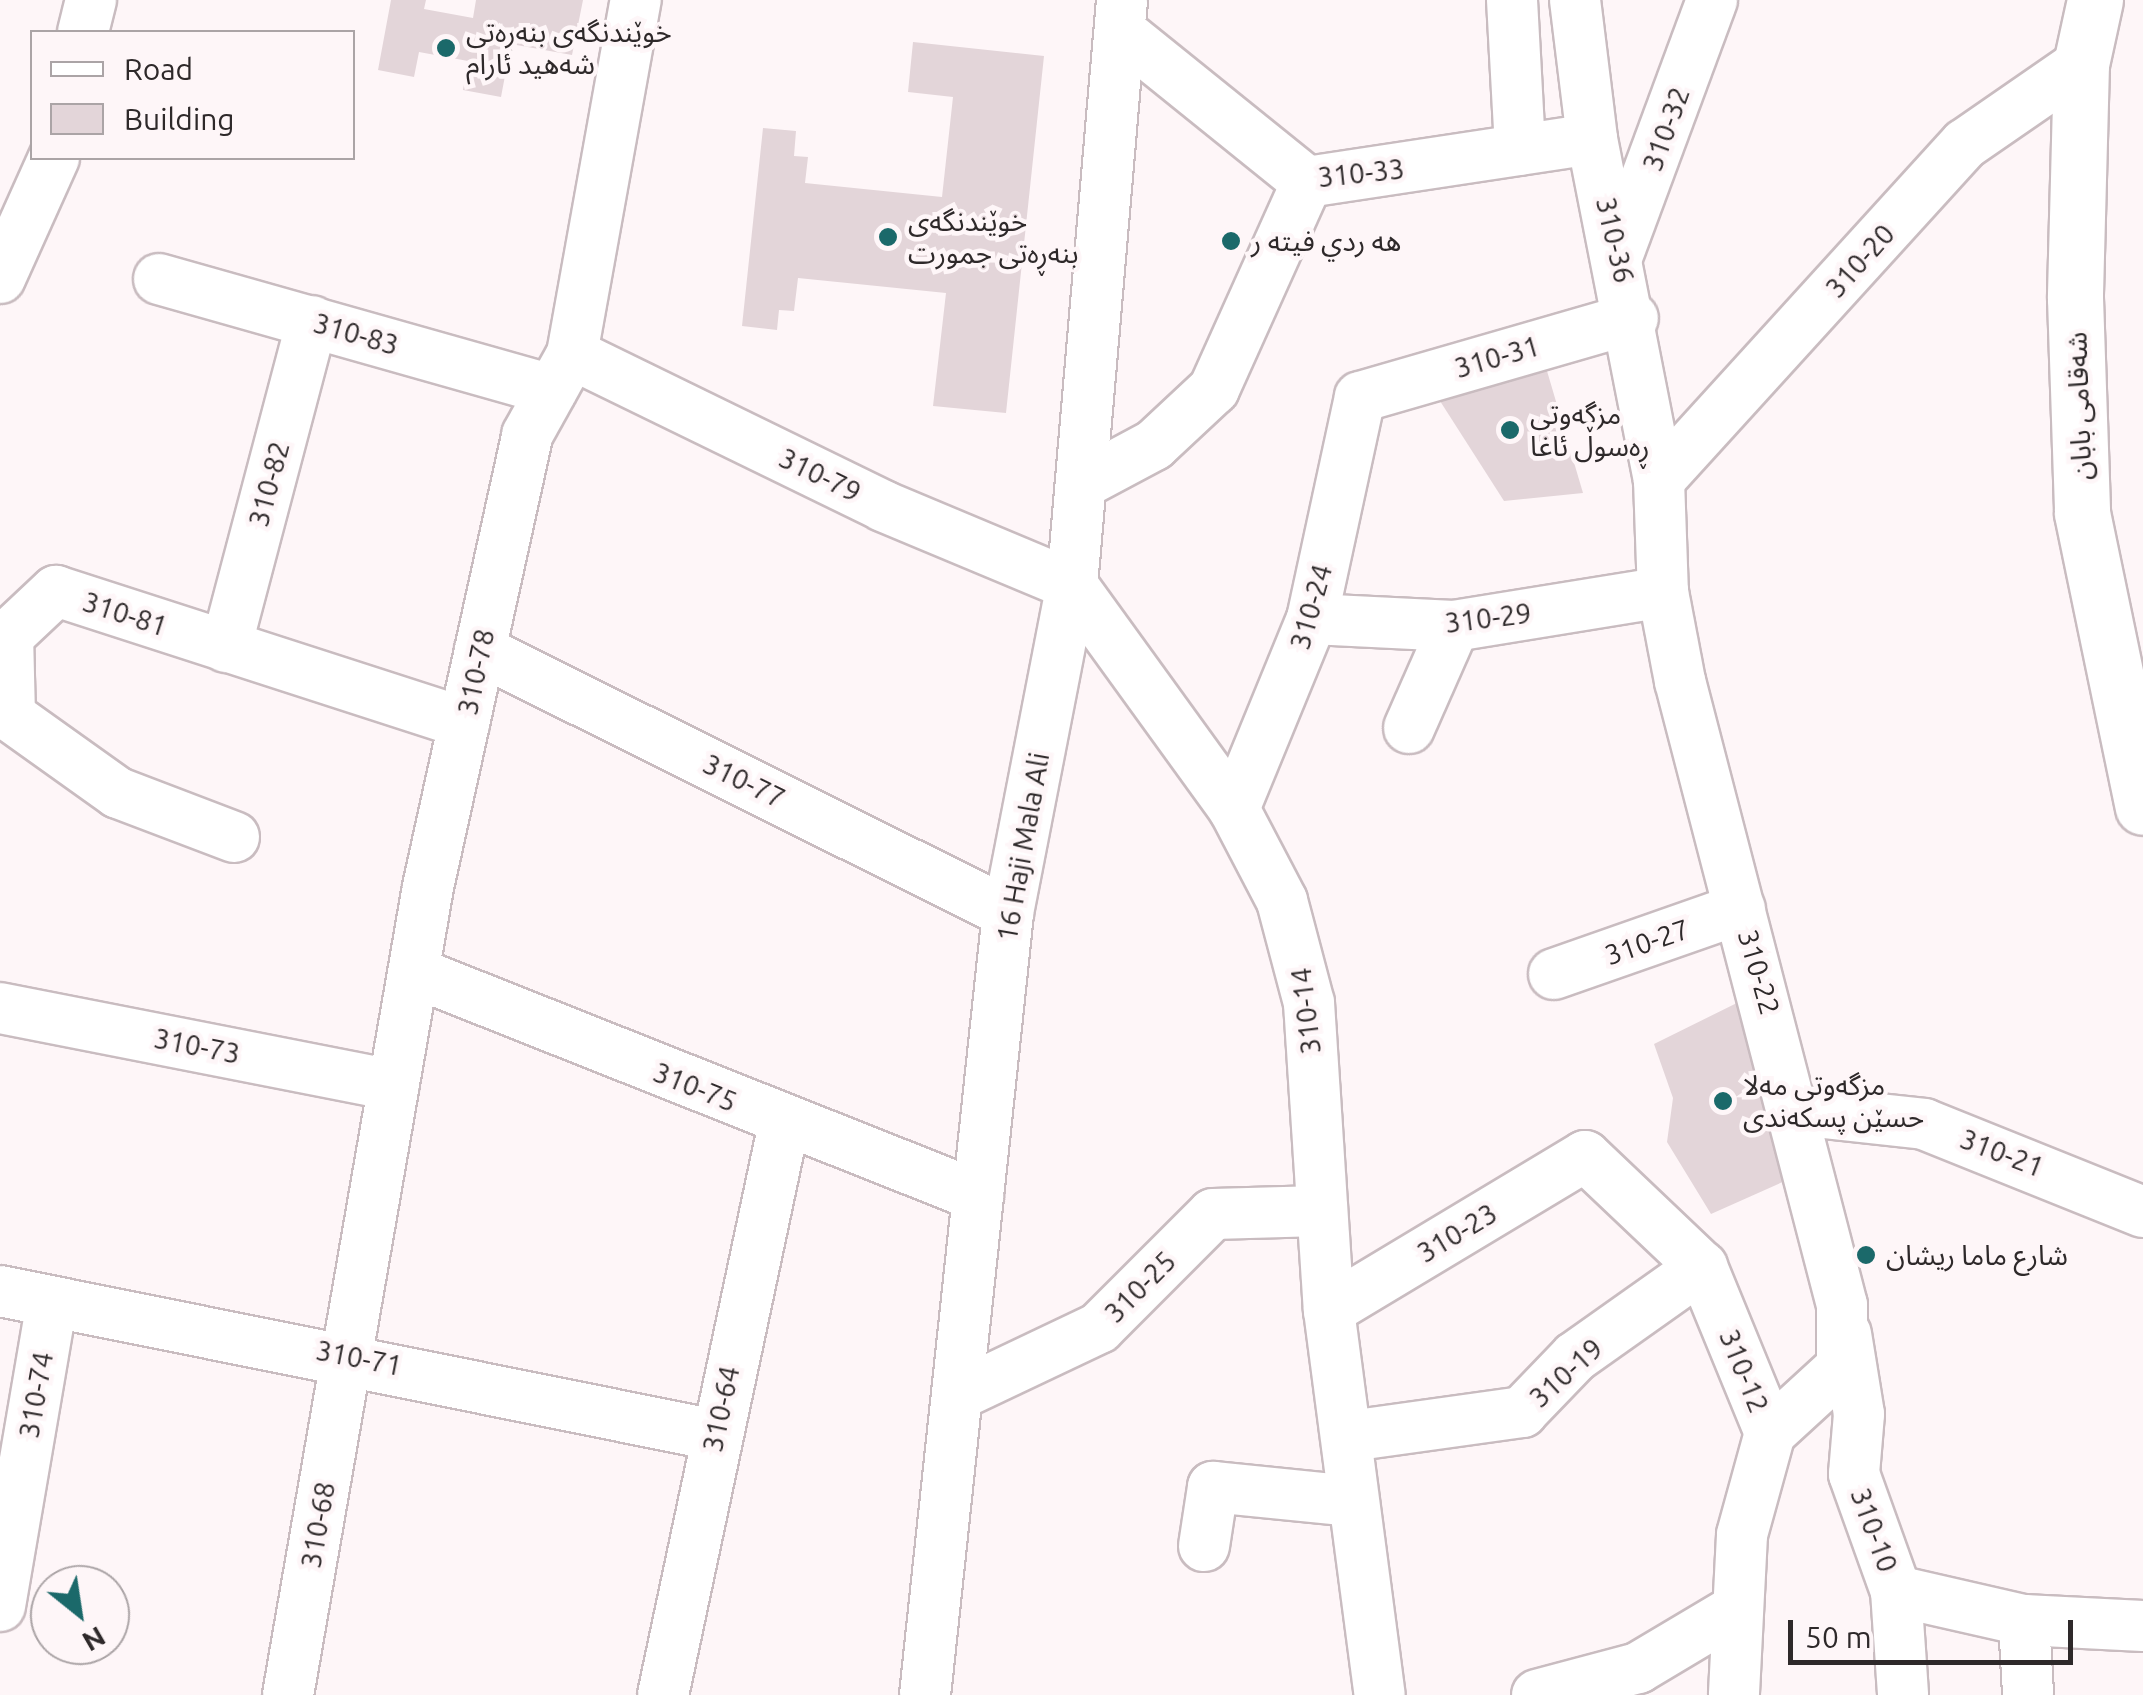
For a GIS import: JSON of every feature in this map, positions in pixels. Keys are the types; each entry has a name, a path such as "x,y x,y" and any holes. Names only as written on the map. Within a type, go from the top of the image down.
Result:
{"main road":[{"name":"شەقامی بابان","path":"2095,0 2081,64 2082,513 2143,807"}],"street":[{"path":"84,30 91,0"},
{"name":"310-78","path":"348,1355 414,972 464,724 527,435 562,372 636,0"},
{"path":"1512,0 1520,150"},
{"name":"310-36","path":"1575,0 1592,139 1633,318 1659,480"},
{"name":"310-32","path":"1617,257 1712,0"},
{"name":"310-33","path":"1122,16 1307,182 1592,139"},
{"name":"16 Haji Mala Ali","path":"925,1695 962,1393 1008,912 1072,585 1122,16"},
{"name":"310-20","path":"1659,480 1965,144 2081,64"},
{"path":"0,278 53,160"},
{"path":"1081,484 1154,445 1214,388 1307,182"},
{"name":"310-83","path":"159,279 312,321 562,372"},
{"name":"310-31","path":"1360,397 1633,318"},
{"name":"310-82","path":"226,646 312,321"},
{"name":"310-79","path":"562,372 1072,585"},
{"name":"310-24","path":"1234,808 1312,619 1360,397"},
{"name":"310-22","path":"1659,480 1663,592 1740,909 1796,1110 1842,1306 1842,1366 1770,1433"},
{"name":"310-14","path":"1072,585 1234,808 1298,951 1329,1310 1350,1436 1353,1501 1380,1695"},
{"name":"310-81","path":"234,837 118,793 10,716 8,636 56,592 464,724"},
{"name":"310-29","path":"1312,619 1454,626 1663,592"},
{"path":"1410,728 1454,626"},
{"name":"310-77","path":"480,650 1008,912"},
{"name":"310-27","path":"1554,974 1740,909"},
{"name":"310-75","path":"414,972 784,1124 978,1196"},
{"name":"310-73","path":"0,1008 394,1085"},
{"name":"310-21","path":"1796,1110 1924,1124 2143,1212"},
{"name":"310-64","path":"663,1695 784,1124"},
{"name":"310-12","path":"1585,1156 1702,1267 1770,1433 1742,1535 1734,1695"},
{"name":"310-23","path":"1329,1310 1585,1156"},
{"name":"310-25","path":"962,1393 1098,1328 1214,1214 1320,1211"},
{"name":"310-19","path":"1350,1436 1522,1412 1575,1356 1702,1267"},
{"name":"310-71","path":"0,1291 348,1355 715,1436"},
{"name":"310-74","path":"0,1606 52,1302"},
{"name":"310-10","path":"1842,1306 1859,1414 1854,1474 1896,1590 1903,1695"},
{"name":"310-68","path":"302,1693 348,1355"},
{"path":"1204,1546 1213,1487 1353,1501"},
{"path":"1896,1590 2024,1620 2143,1626"},
{"path":"1537,1695 1638,1668 1737,1610"},
{"path":"2024,1620 2028,1695"}],"building":[{"name":"خوێندنگەی بنەڕەتی شەهید ئارام","path":"391,0 426,0 424,9 473,18 476,0 583,0 572,55 511,44 501,97 463,90 468,61 419,52 414,77 378,70"},
{"name":"خوێندنگەی بنەڕەتی جمورت","path":"913,42 1044,56 1006,413 933,406 946,293 798,278 794,311 779,310 777,330 742,326 763,128 796,131 794,156 808,157 805,183 942,197 953,97 908,92"},
{"path":"1542,354 1583,493 1504,501 1440,401"},
{"path":"1751,996 1796,1176 1711,1214 1667,1142 1673,1098 1654,1044"}],"place":[{"name":"خوێندنگەی بنەڕەتی شەهید ئارام","path":"446,48"},
{"name":"خوێندنگەی بنەڕەتی جمورت","path":"888,237"},
{"name":"هه ردي فيته ر","path":"1231,241"},
{"name":"مزگەوتی ڕەسوڵ ئاغا","path":"1510,430"},
{"name":"مزگەوتی مەلا حسێن پسکەندی","path":"1723,1101"},
{"name":"شارع ماما ريشان","path":"1866,1255"}]}
